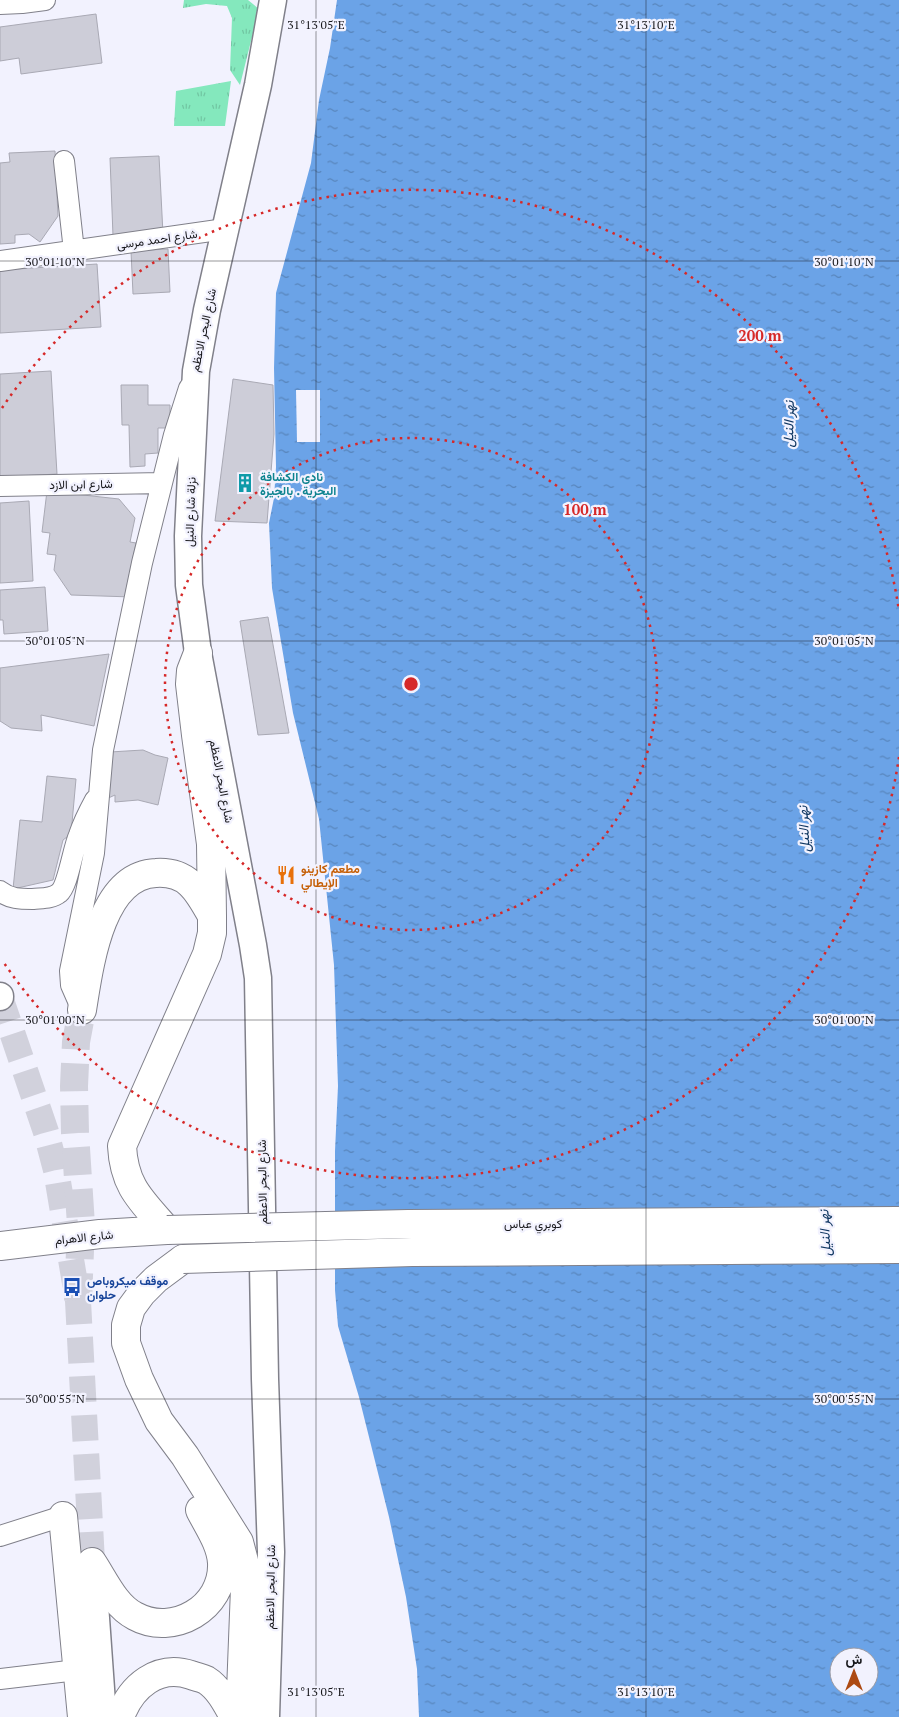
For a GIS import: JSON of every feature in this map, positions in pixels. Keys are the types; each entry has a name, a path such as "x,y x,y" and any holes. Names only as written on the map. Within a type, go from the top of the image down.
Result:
{"highway":[{"path":"168,1230 142,1202 129,1184 123,1164 122,1146 207,954 212,933 212,844 190,684 190,671 198,653"},
{"path":"82,1010 88,971 99,930 110,904 127,883 146,873 166,872 184,877 199,892 212,916"},
{"name":"كوبري عباس","path":"168,1230 408,1224 899,1221"},
{"name":"شارع الاهرام","path":"0,1246 100,1234 168,1230"},
{"path":"92,1562 118,1602 134,1616 153,1623 174,1623 193,1616 209,1602 219,1584 222,1563 217,1543 178,1468 139,1379 126,1343 126,1325 131,1308 156,1279 183,1260 412,1252 899,1248"},
{"path":"159,1421 185,1456 239,1542 245,1565 240,1717"},
{"path":"63,1516 82,1717"},
{"path":"120,1717 133,1691 154,1675 181,1672 206,1680 224,1699 234,1717"}],"main road":[{"name":"شارع البحر الاعظم","path":"196,371 224,229 258,84 273,0"},
{"name":"نزلة شارع النيل","path":"196,371 188,536 189,585 198,653"},
{"name":"شارع البحر الاعظم","path":"198,653 254,945 258,978 265,1379 271,1552 266,1717"},
{"path":"92,1562 103,1717"}],"street":[{"path":"0,4 45,0"},
{"path":"64,161 74,250"},
{"name":"شارع احمد مرسى","path":"0,261 224,229"},
{"name":"شارع البحر الاعظم","path":"82,1010 70,985 70,971 94,853 103,750 142,563 174,435 196,371"},
{"name":"شارع ابن الازد","path":"0,486 162,483"},
{"path":"0,890 14,898 22,899 47,898 59,893 66,882 78,836 99,792"},
{"path":"0,1536 63,1516"},
{"path":"0,1679 77,1670"}],"green space":[{"path":"184,0 248,0 259,9 240,85 230,70 232,18 227,6 206,4 183,8"},
{"path":"231,81 225,126 174,126 176,91"}],"water":[{"name":"نهر النيل","path":"337,0 899,0 899,1717 419,1717 417,1669 406,1597 389,1517 359,1397 338,1326 335,1290 335,1151 338,1086 334,965 319,819 293,713 272,588 269,523 274,498 276,467 274,368 276,293 311,163 319,100 330,48"}],"pier":[{"name":"نادى الكشافة البحرية . بالجيزة","path":"296,390 320,390 320,442 297,442"}],"building":[{"path":"96,14 102,63 21,74 19,58 0,61 0,27"},
{"path":"55,151 58,216 40,242 29,234 15,235 15,243 0,244 0,163 10,162 9,153"},
{"path":"159,156 163,234 113,236 110,158"},
{"path":"168,249 170,292 133,294 131,251"},
{"path":"97,264 101,327 0,333 0,270"},
{"path":"51,371 57,474 0,477 0,374"},
{"name":"نادى الكشافة البحرية . بالجيزة","path":"233,379 273,385 274,434 267,523 215,521"},
{"path":"121,385 148,385 148,405 170,405 170,428 158,428 158,453 145,454 145,466 130,467 129,425 122,425"},
{"path":"47,491 119,499 135,518 130,542 136,543 126,590 132,597 71,595 54,570 56,555 47,554 50,533 42,532"},
{"path":"29,501 33,581 0,583 0,503"},
{"path":"45,587 48,631 4,634 3,620 0,620 0,590"},
{"path":"268,617 289,733 258,735 240,621"},
{"path":"109,654 94,726 41,715 42,731 11,728 0,721 0,668"},
{"path":"143,750 168,758 158,805 138,800 115,802 115,795 104,800 110,752"},
{"path":"47,776 76,779 71,834 63,840 53,880 13,889 20,820 42,822"}],"tunnel":[{"path":"0,997 46,1132 56,1170 78,1301 92,1562"},
{"path":"78,1301 81,1225 74,1086 76,1042 82,1010"}],"place":[{"name":"نادى الكشافة البحرية . بالجيزة","path":"245,483"},
{"name":"مطعم كازينو الإيطالي","path":"286,875"},
{"name":"موقف ميكروباص حلوان","path":"72,1287"}]}
